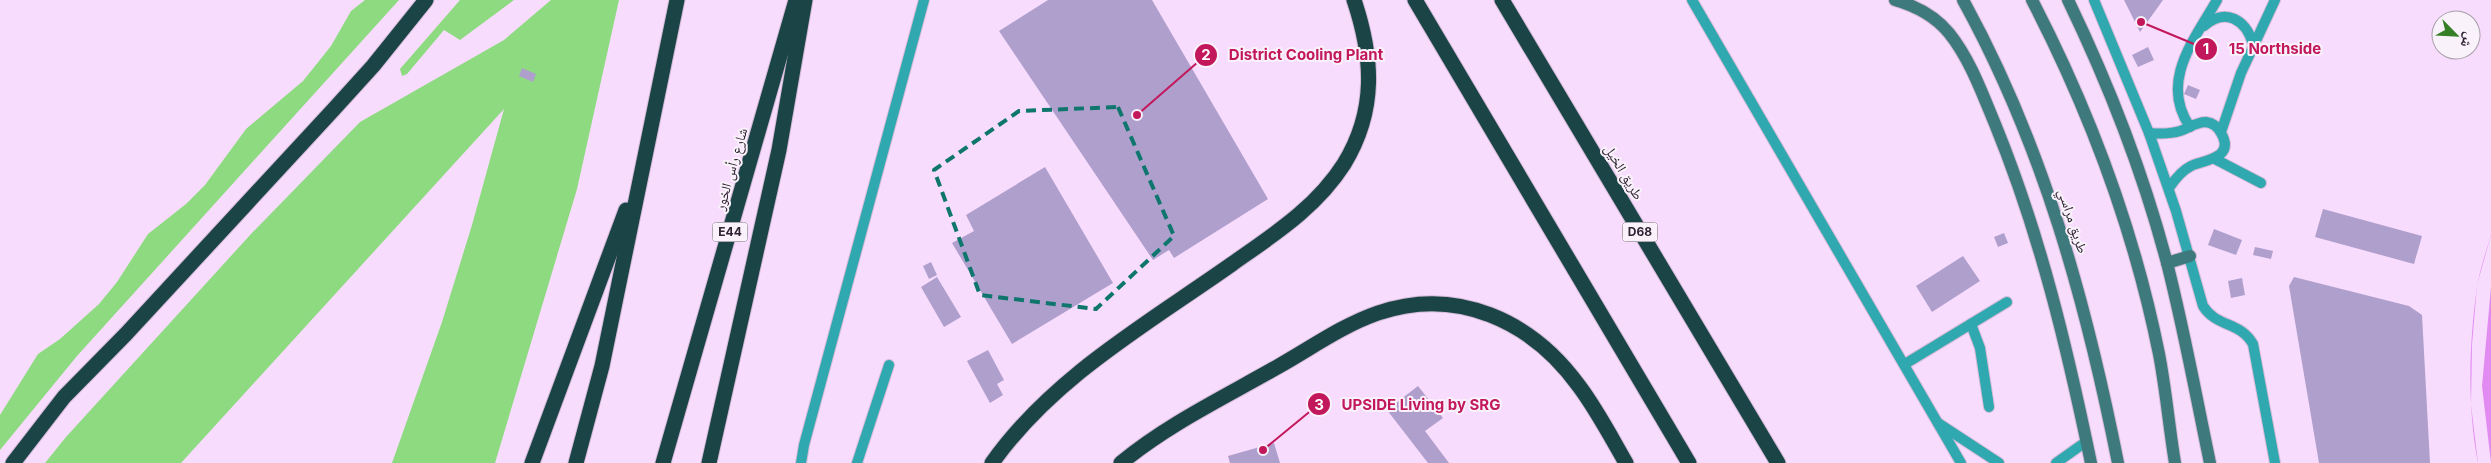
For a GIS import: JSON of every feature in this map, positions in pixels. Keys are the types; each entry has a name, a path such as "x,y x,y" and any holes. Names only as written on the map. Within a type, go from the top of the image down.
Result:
{"highway":[{"path":"12,463 64,397 126,334 334,109 426,0"},
{"path":"576,463 602,366 677,0"},
{"name":"شارع رأس الخور","path":"664,463 796,0"},
{"path":"708,463 779,150 805,0"},
{"path":"992,463 1025,421 1068,380 1286,226 1314,201 1344,164 1356,138 1364,112 1369,81 1368,51 1354,0"},
{"path":"1415,0 1689,463"},
{"name":"طريق الخيل","path":"1502,0 1778,463"},
{"path":"532,463 644,164"},
{"path":"1121,463 1175,425 1359,321 1400,307 1440,303 1480,310 1503,319 1538,341 1580,386 1626,463"}],"street":[{"path":"1895,0 1924,11 1948,31 1958,44 1983,96 2025,201 2038,240 2062,327 2091,463"},
{"name":"طريق مراسي","path":"1963,0 2012,101 2063,237 2090,330 2118,463"},
{"path":"2032,0 2074,85 2110,176 2150,312 2166,397 2175,463"},
{"path":"2068,0 2120,116 2147,195 2167,263 2210,463"},
{"path":"2167,263 2190,256"}],"lane":[{"path":"801,463 804,445 924,0"},
{"path":"1692,0 1961,463"},
{"path":"2094,0 2129,79 2169,188 2190,256 2200,298 2207,312 2220,322 2243,331 2253,344 2275,463"},
{"path":"2190,127 2179,107 2177,85 2182,64 2217,0"},
{"path":"2221,132 2253,44 2275,0"},
{"path":"2200,29 2211,20 2225,16 2239,20 2249,30 2253,44"},
{"path":"2149,133 2170,133 2190,127 2196,123 2210,123 2224,137 2223,150 2215,159 2183,171 2169,188"},
{"path":"2215,159 2261,183"},
{"path":"1905,364 2007,302"},
{"path":"1971,324 1980,348 1989,406"},
{"path":"856,463 889,365"},
{"path":"1935,421 1999,463"},
{"path":"2056,463 2087,441"}],"highlighted area":[{"path":"1118,107 1174,236 1096,309 980,295 934,170 1019,111"}],"green space":[{"path":"365,0 399,0 77,356 0,450 0,415 38,354 60,339 99,304 117,282 148,234 186,204 205,185 246,129 303,81 331,46 351,11"},
{"path":"460,0 514,0 460,40 444,30 407,74 402,76 400,69"},
{"path":"551,0 619,0 577,189 495,463 392,463 442,322 472,225 504,109 181,463 45,463 66,437 251,234 360,122 504,40"}],"shaded area":[{"path":"2491,235 2491,463 2478,463 2472,419 2470,375 2472,331 2477,287"}],"pier":[{"path":"2491,235 2491,287 2482,386 2491,463 2478,463 2471,405 2472,345 2477,285"}],"building":[{"path":"1048,0 1152,0 1268,199 1174,258 1169,250 1153,260 999,31"},
{"path":"2124,0 2163,0 2140,32"},
{"path":"2148,47 2154,60 2138,67 2132,55"},
{"path":"522,68 536,74 533,82 519,76"},
{"path":"2188,85 2200,90 2196,99 2184,94"},
{"path":"1045,167 1113,283 1012,344 952,243 974,231 966,215"},
{"path":"2323,209 2422,236 2414,264 2315,237"},
{"path":"2214,229 2242,240 2236,255 2208,245"},
{"path":"2004,233 2008,243 1998,247 1994,237"},
{"path":"2255,247 2273,251 2271,259 2253,255"},
{"path":"1963,256 1980,281 1932,312 1916,286"},
{"path":"931,262 937,275 929,279 923,266"},
{"path":"937,277 961,317 944,327 921,287"},
{"path":"2294,277 2409,306 2422,315 2430,463 2319,463 2289,286"},
{"path":"2242,278 2245,295 2231,298 2228,281"},
{"path":"988,350 1004,380 997,384 1003,395 990,403 967,361"},
{"path":"1418,386 1443,418 1425,431 1449,463 1428,463 1387,410"},
{"path":"1274,443 1280,463 1230,463 1228,456"}],"place":[{"name":"15 Northside","path":"2141,22"},
{"name":"District Cooling Plant","path":"1137,115"},
{"name":"UPSIDE Living by SRG","path":"1263,450"}]}
